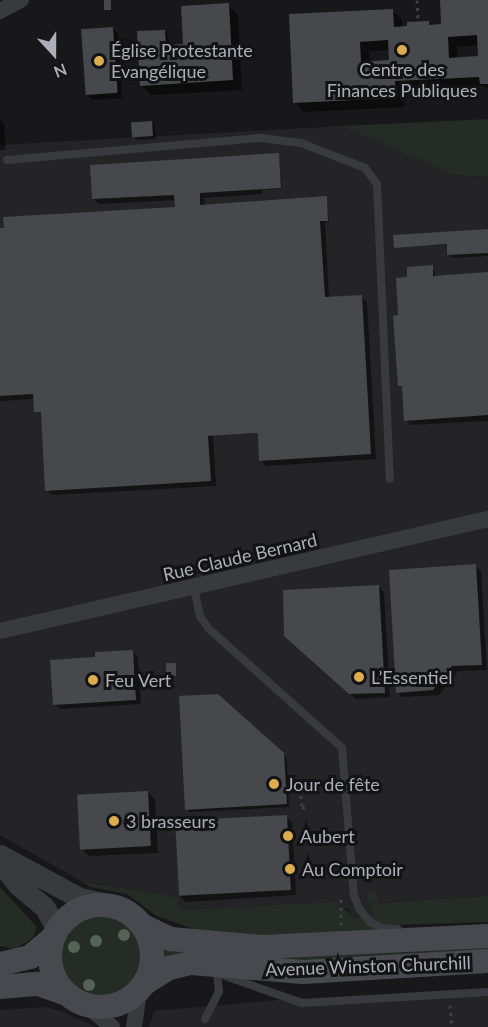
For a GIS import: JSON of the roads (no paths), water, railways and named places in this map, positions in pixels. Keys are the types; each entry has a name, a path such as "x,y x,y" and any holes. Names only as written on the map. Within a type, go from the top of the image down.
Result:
{"main road":[{"path":"0,964 30,957 75,911 87,906 106,904 131,913 145,927 153,952 150,972 142,987 118,1004 99,1007 38,984 0,987"},
{"name":"Avenue Winston Churchill","path":"145,927 171,939 263,947 488,933"},
{"path":"55,934 51,964 55,977 76,999"},
{"name":"Avenue Winston Churchill","path":"142,987 168,968 191,963 303,972 488,961"}],"street":[{"path":"0,11 21,0"},
{"name":"Rue Claude Bernard","path":"0,631 488,519"},
{"path":"0,855 80,898 106,904"},
{"path":"0,862 18,885 45,908 55,934"},
{"path":"134,1027 142,987"},
{"path":"76,999 112,1027"}],"lane":[{"path":"7,160 261,138 301,143 365,168 377,184 390,479"},
{"path":"194,588 200,616 208,628 342,748 353,889 363,915 382,928 409,929"},
{"path":"432,928 488,933"},
{"path":"191,963 302,1003 488,992"},
{"path":"205,1019 219,992 217,973"}],"place":[{"name":"Centre des Finances Publiques","path":"402,50"},
{"name":"Église Protestante Evangélique","path":"99,61"},
{"name":"L’Essentiel","path":"359,677"},
{"name":"Feu Vert","path":"93,680"},
{"name":"Jour de fête","path":"274,784"},
{"name":"3 brasseurs","path":"114,821"},
{"name":"Aubert","path":"288,836"},
{"name":"Au Comptoir","path":"290,869"}]}
